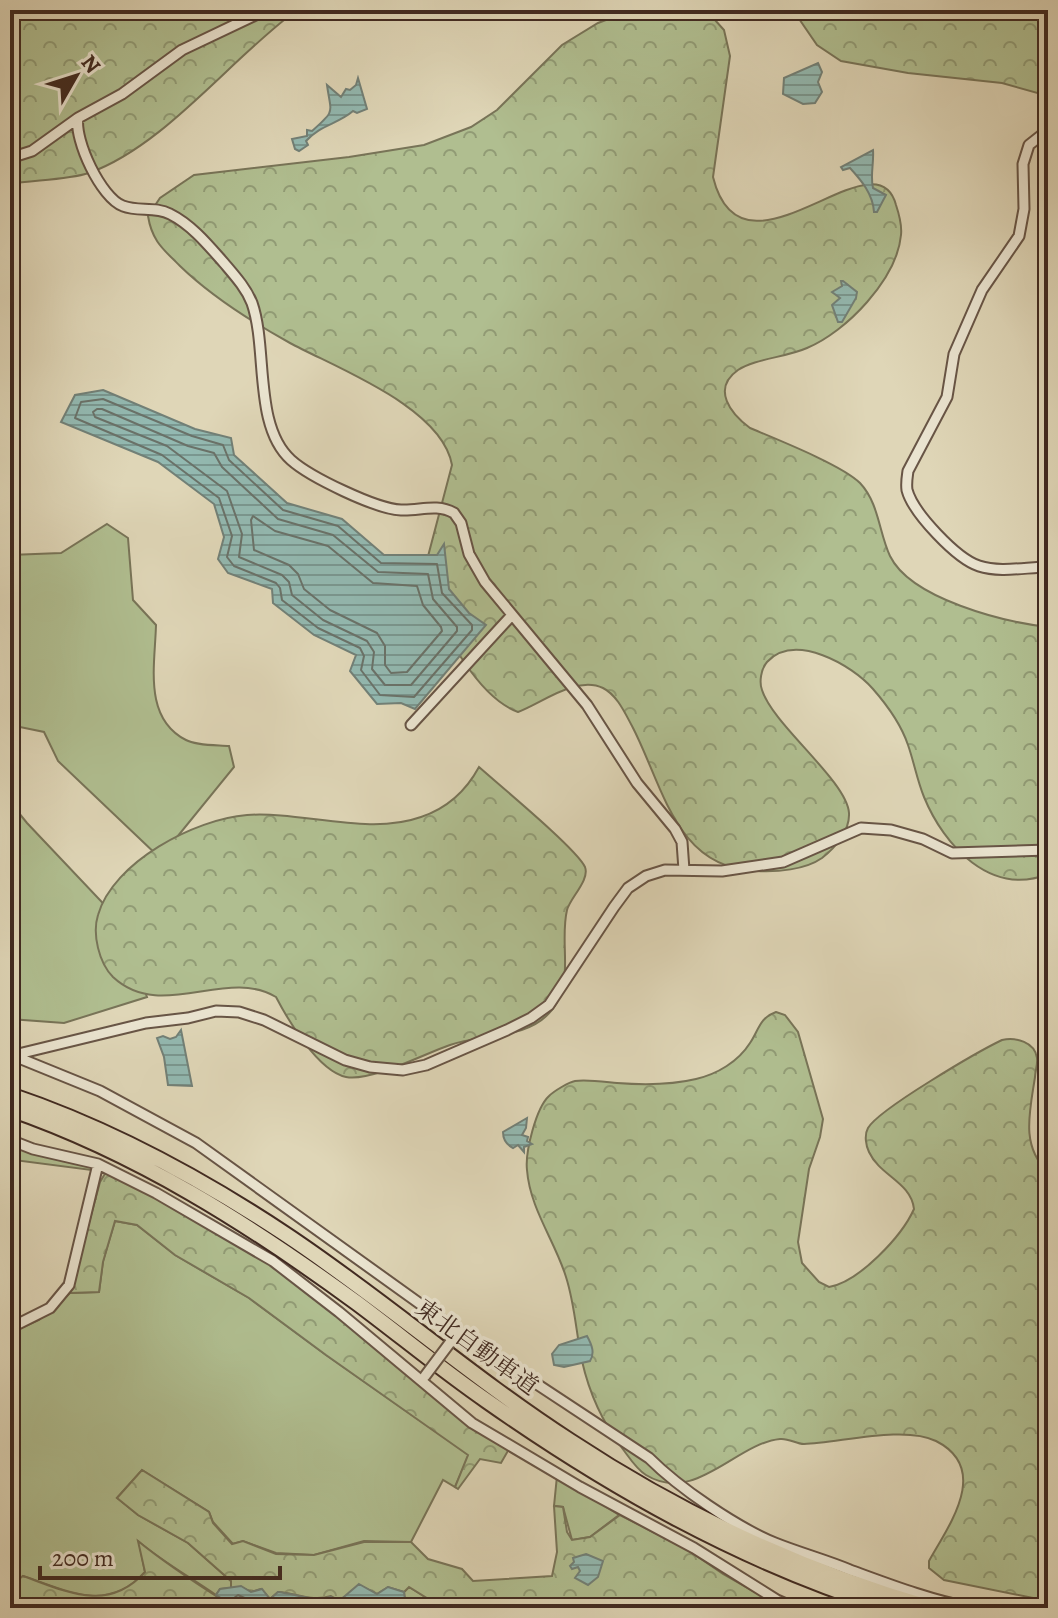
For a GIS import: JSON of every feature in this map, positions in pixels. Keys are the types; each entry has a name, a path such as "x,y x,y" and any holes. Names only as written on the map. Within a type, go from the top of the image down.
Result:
{"highway":[{"name":"東北自動車道","path":"10,1095 129,1144 223,1195 310,1252 492,1388 646,1488 784,1558 840,1580 931,1608"},
{"name":"東北自動車道","path":"10,1109 123,1156 215,1207 313,1272 562,1453 638,1499 777,1568 888,1608"}],"street":[{"path":"10,158 32,151 78,118 122,94 182,50 266,10"},
{"path":"78,118 79,138 107,194 126,207 158,210 177,218 213,251 248,294 257,327 270,425 283,453 319,479 382,506 398,510 434,507 454,513 461,523 473,564 587,705 637,783 675,829 682,842 684,870"},
{"path":"1048,130 1034,140 1026,152 1023,164 1024,209 1019,236 982,290 954,354 950,390 908,471 906,485 921,515 974,564 997,569 1048,567"},
{"path":"411,725 512,615"},
{"path":"12,1056 146,1023 216,1011 239,1012 264,1020 345,1060 370,1067 403,1070 426,1065 507,1030 549,1005 628,888 646,876 665,870 722,871 783,862 861,828 891,830 923,839 952,853 1048,850"},
{"path":"1048,947 1044,974 1048,993"},
{"path":"12,1056 100,1091 196,1143 456,1333 649,1458 662,1471 734,1523 775,1543 852,1573 941,1602 972,1608"},
{"path":"10,1140 33,1149 98,1164 156,1193 273,1261 422,1377 472,1423 795,1608"},
{"path":"10,1328 50,1308 69,1285 98,1164"},
{"path":"422,1377 456,1333"}],"green space":[{"path":"10,10 297,10 171,122 117,160 89,173 10,184"},
{"path":"632,10 706,10 724,30 730,56 713,177 728,209 751,220 778,218 863,185 884,187 896,205 901,231 897,252 880,286 867,302 838,330 822,340 799,351 738,370 730,377 725,393 736,416 750,428 824,461 860,483 875,509 890,556 917,585 984,614 1048,627 1048,874 1027,879 1007,879 989,873 957,849 933,815 905,737 878,695 852,670 838,662 823,655 792,650 767,662 761,676 762,690 780,719 836,785 849,813 847,826 827,854 799,868 757,871 729,867 707,856 675,820 632,726 608,691 593,685 582,685 518,712 487,691 460,656 421,583 452,465 444,444 429,425 359,377 290,343 232,308 180,266 152,232 148,216 160,198 194,175 424,145 471,127 497,110 562,45 598,23"},
{"path":"793,10 1048,10 1048,96 1002,83 908,73 841,61 817,45"},
{"path":"107,524 128,538 133,600 156,625 154,689 163,718 172,730 186,740 229,746 234,767 160,858 58,761 44,732 10,725 10,555 61,553"},
{"path":"479,767 553,832 579,858 586,872 567,910 565,975 559,999 542,1020 530,1027 450,1045 369,1075 346,1077 335,1073 315,1055 276,997 257,989 236,988 152,995 132,990 113,977 104,964 98,948 96,923 107,896 138,861 181,834 226,818 247,815 290,816 357,824 401,822 421,817 448,804 468,784"},
{"path":"10,802 117,918 147,997 64,1023 10,1019"},
{"path":"776,1012 785,1015 798,1032 823,1119 809,1169 798,1242 802,1263 819,1282 829,1287 853,1276 878,1256 900,1232 914,1209 907,1192 869,1152 866,1140 868,1128 909,1095 1002,1040 1013,1039 1033,1048 1037,1063 1030,1139 1039,1162 1048,1172 1048,1601 944,1580 929,1568 929,1561 955,1515 963,1482 961,1466 952,1453 936,1441 907,1435 804,1444 780,1439 747,1451 698,1478 681,1483 664,1482 646,1475 636,1466 615,1438 598,1407 582,1361 566,1277 529,1184 528,1153 540,1110 551,1094 575,1081 657,1084 712,1074 739,1056 763,1021"},
{"path":"10,1143 92,1164 91,1170 14,1160 19,1151"},
{"path":"109,1171 272,1263 509,1449 501,1463 480,1459 458,1489 455,1487 468,1455 249,1298 175,1255 137,1225 115,1221 103,1262 99,1292 70,1293 100,1182"},
{"path":"115,1221 137,1225 175,1255 249,1298 469,1455 455,1487 443,1480 411,1542 364,1541 314,1555 276,1553 243,1541 233,1544 213,1522 209,1512 142,1470 117,1498 138,1515 188,1543 231,1581 231,1588 220,1589 216,1595 139,1542 145,1572 131,1585 117,1592 102,1596 87,1595 23,1576 10,1586 10,1333 39,1320 70,1293 99,1292 103,1261"},
{"path":"142,1470 209,1512 213,1523 232,1544 243,1541 276,1554 314,1555 364,1542 411,1542 428,1559 462,1569 473,1581 552,1576 557,1552 554,1506 563,1507 567,1532 572,1540 590,1537 620,1515 688,1550 783,1608 709,1608 693,1601 628,1608 582,1608 549,1599 491,1600 464,1608 443,1608 409,1587 404,1592 388,1587 377,1594 359,1585 340,1601 331,1596 311,1598 278,1592 270,1599 261,1589 251,1592 241,1587 231,1588 231,1581 188,1543 138,1515 117,1498"},
{"path":"557,1476 619,1515 590,1537 572,1540 563,1507 554,1506"},
{"path":"138,1541 227,1603 225,1608 31,1608 10,1596 10,1586 23,1576 71,1593 102,1596 117,1592 131,1585 145,1572"},
{"path":"409,1587 443,1608 406,1608 404,1592"},
{"path":"549,1599 582,1608 464,1608 491,1600"}],"water":[{"path":"818,63 822,72 818,82 822,92 815,103 803,104 783,94 784,78"},
{"path":"358,78 367,109 357,113 353,111 317,131 306,141 308,145 299,151 295,149 292,139 307,136 307,130 312,131 330,111 327,85 341,97 346,89 350,90 356,85"},
{"path":"873,150 873,188 886,195 877,212 874,212 869,193 858,177 850,168 843,170 841,167"},
{"path":"841,281 857,292 842,322 838,322 832,305 840,298 832,292 842,286"},
{"path":"103,390 195,429 231,438 234,455 287,503 342,519 384,555 437,555 444,544 449,589 469,613 486,625 415,709 401,703 377,704 350,671 356,655 314,635 273,603 272,589 228,573 218,559 224,537 214,504 158,462 61,422 75,395"},
{"path":"181,1030 192,1086 168,1085 164,1057 157,1038 176,1037"},
{"path":"527,1118 522,1135 528,1137 527,1141 532,1144 524,1147 524,1152 518,1145 513,1148 509,1145 503,1132"},
{"path":"587,1336 592,1349 590,1361 564,1367 554,1365 552,1354 559,1345"},
{"path":"586,1554 603,1561 598,1577 588,1585 575,1578 580,1571 578,1567 572,1569 570,1566 573,1558"},
{"path":"359,1584 377,1594 388,1587 404,1592 406,1608 225,1608 227,1602 216,1595 220,1589 241,1586 251,1592 262,1589 270,1599 278,1592 311,1598 331,1597 339,1601"}],"tunnel":[{"path":"837,1608 845,1589"}]}
